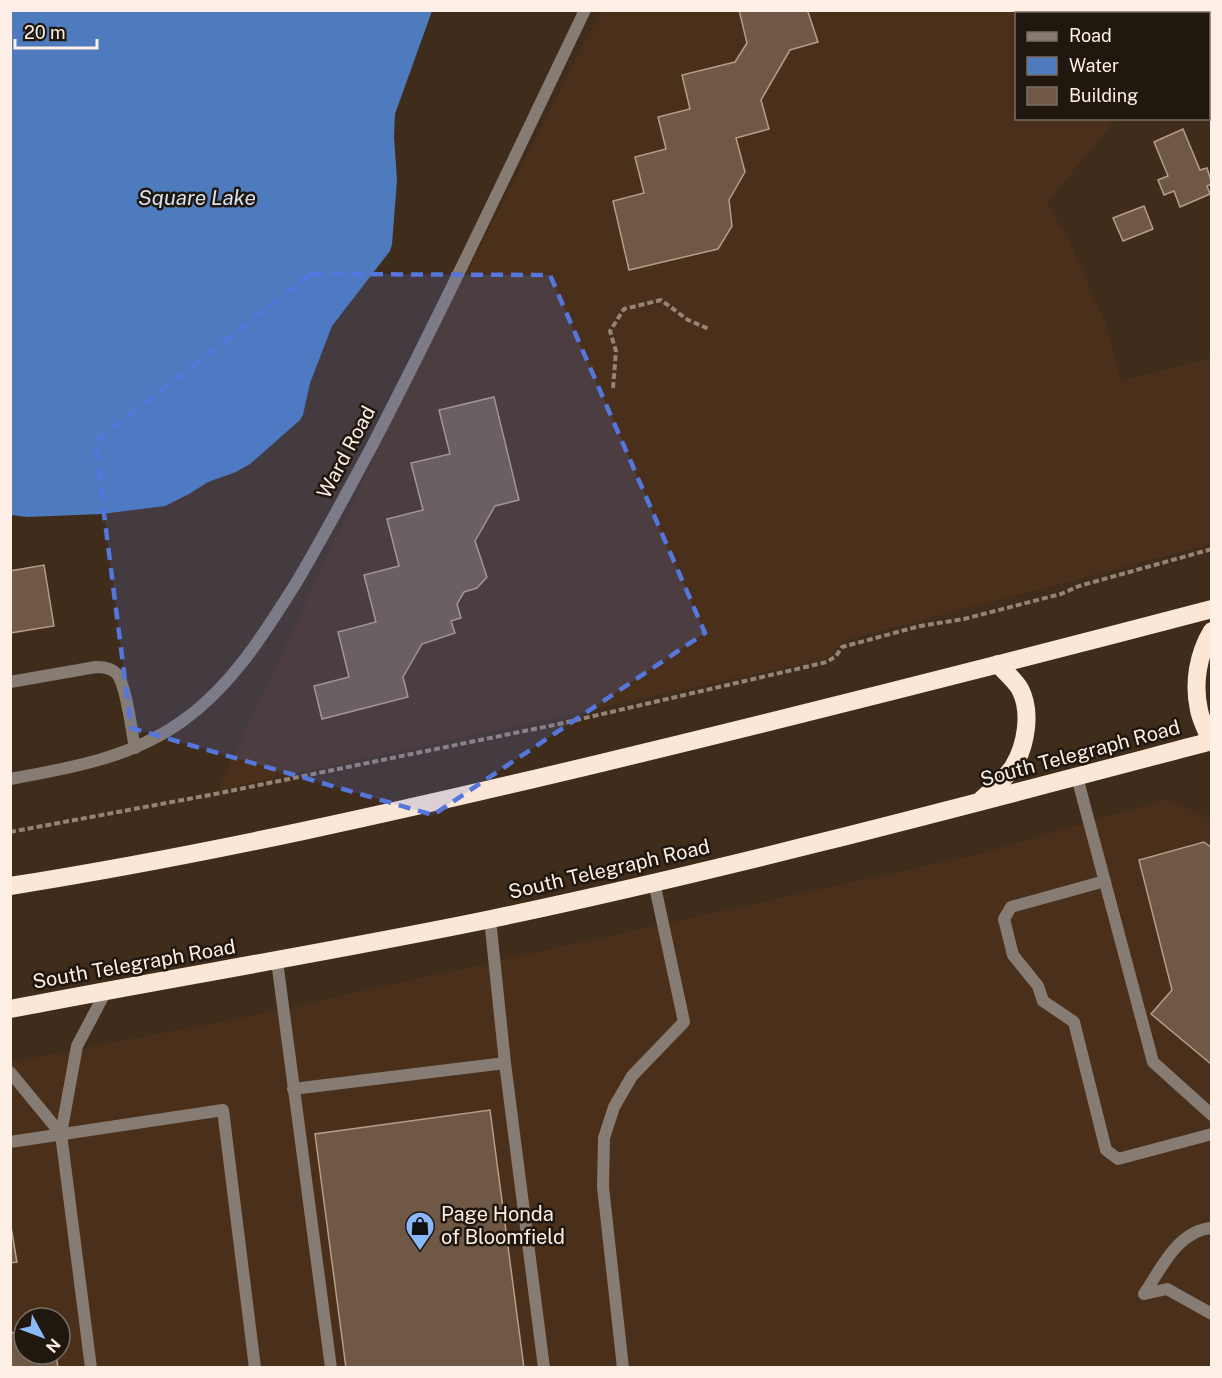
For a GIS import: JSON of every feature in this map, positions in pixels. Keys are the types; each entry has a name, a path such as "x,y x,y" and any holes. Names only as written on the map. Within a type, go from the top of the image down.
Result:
{"highway":[{"path":"14,887 297,833 400,810 704,738 1212,609"},
{"path":"1211,741 1199,711 1196,678 1204,645 1212,631"},
{"path":"979,802 1013,767 1022,746 1026,723 1019,688 998,664"},
{"name":"South Telegraph Road","path":"10,1009 277,961 490,919 654,882 979,802 1211,741"}],"street":[{"name":"Ward Road","path":"10,779 76,767 135,748 181,722 204,703 244,662 276,615 341,504 479,232 585,10"},
{"path":"10,682 96,667 113,671 122,682 135,748"},
{"path":"1077,777 1153,1062 1212,1115"},
{"path":"1106,881 1011,907 1004,919 1012,956 1038,986 1043,1001 1074,1022 1106,1150 1118,1159 1212,1134"},
{"path":"623,1368 603,1187 604,1138 614,1107 632,1076 684,1022 654,882"},
{"path":"490,919 505,1063 544,1368"},
{"path":"277,961 331,1368"},
{"path":"90,1368 61,1134 77,1046 106,991"},
{"path":"293,1089 505,1063"},
{"path":"10,1072 61,1134"},
{"path":"10,1142 223,1110 255,1368"},
{"path":"1212,1228 1203,1228 1178,1242 1144,1294 1167,1289 1212,1314"}],"path":[{"path":"613,388 616,351 610,331 624,309 661,300 688,320 709,329"},
{"path":"10,832 226,792 559,724 827,662 836,656 842,647 920,626 964,619 1061,594 1079,586 1212,549"}],"highlighted area":[{"path":"311,274 550,275 705,633 433,815 131,728 95,442"}],"shaded area":[{"path":"601,11 1155,12 1015,12 1015,120 1115,120 1047,203 1070,243 1106,325 1121,381 1211,358 1211,544 843,641 826,659 218,790 400,402"},
{"path":"1167,799 1203,815 1211,822 1211,1367 11,1368 11,1062 236,1019 979,854"}],"water":[{"name":"Square Lake","path":"10,11 432,11 395,114 397,180 390,251 332,326 310,383 303,415 250,464 236,472 208,482 165,506 102,514 27,517 11,515"}],"building":[{"path":"739,10 811,10 808,12 818,42 790,50 761,100 769,129 736,138 745,172 729,200 732,226 718,249 629,270 613,201 644,193 635,157 666,149 658,117 690,109 682,75 735,62 747,43"},
{"path":"1183,129 1200,170 1207,168 1212,184 1207,186 1210,194 1180,207 1174,191 1164,195 1158,180 1168,176 1154,142"},
{"path":"1144,206 1153,229 1123,241 1113,218"},
{"path":"494,397 519,500 495,506 475,541 487,577 477,588 464,592 457,604 461,618 451,621 455,633 422,644 403,677 408,697 322,719 314,686 349,677 338,632 376,622 364,575 399,566 387,519 423,510 411,463 450,454 439,410"},
{"path":"44,565 54,626 10,633 10,571"},
{"path":"1204,842 1212,848 1211,1064 1151,1014 1172,990 1139,860"},
{"name":"Page Honda of Bloomfield","path":"490,1110 524,1368 346,1368 315,1134"},
{"path":"10,1221 17,1262 10,1263"},
{"path":"10,1333 12,1333 12,1366 58,1366 58,1368 10,1368"}],"place":[{"name":"Page Honda of Bloomfield","path":"420,1252"}]}
